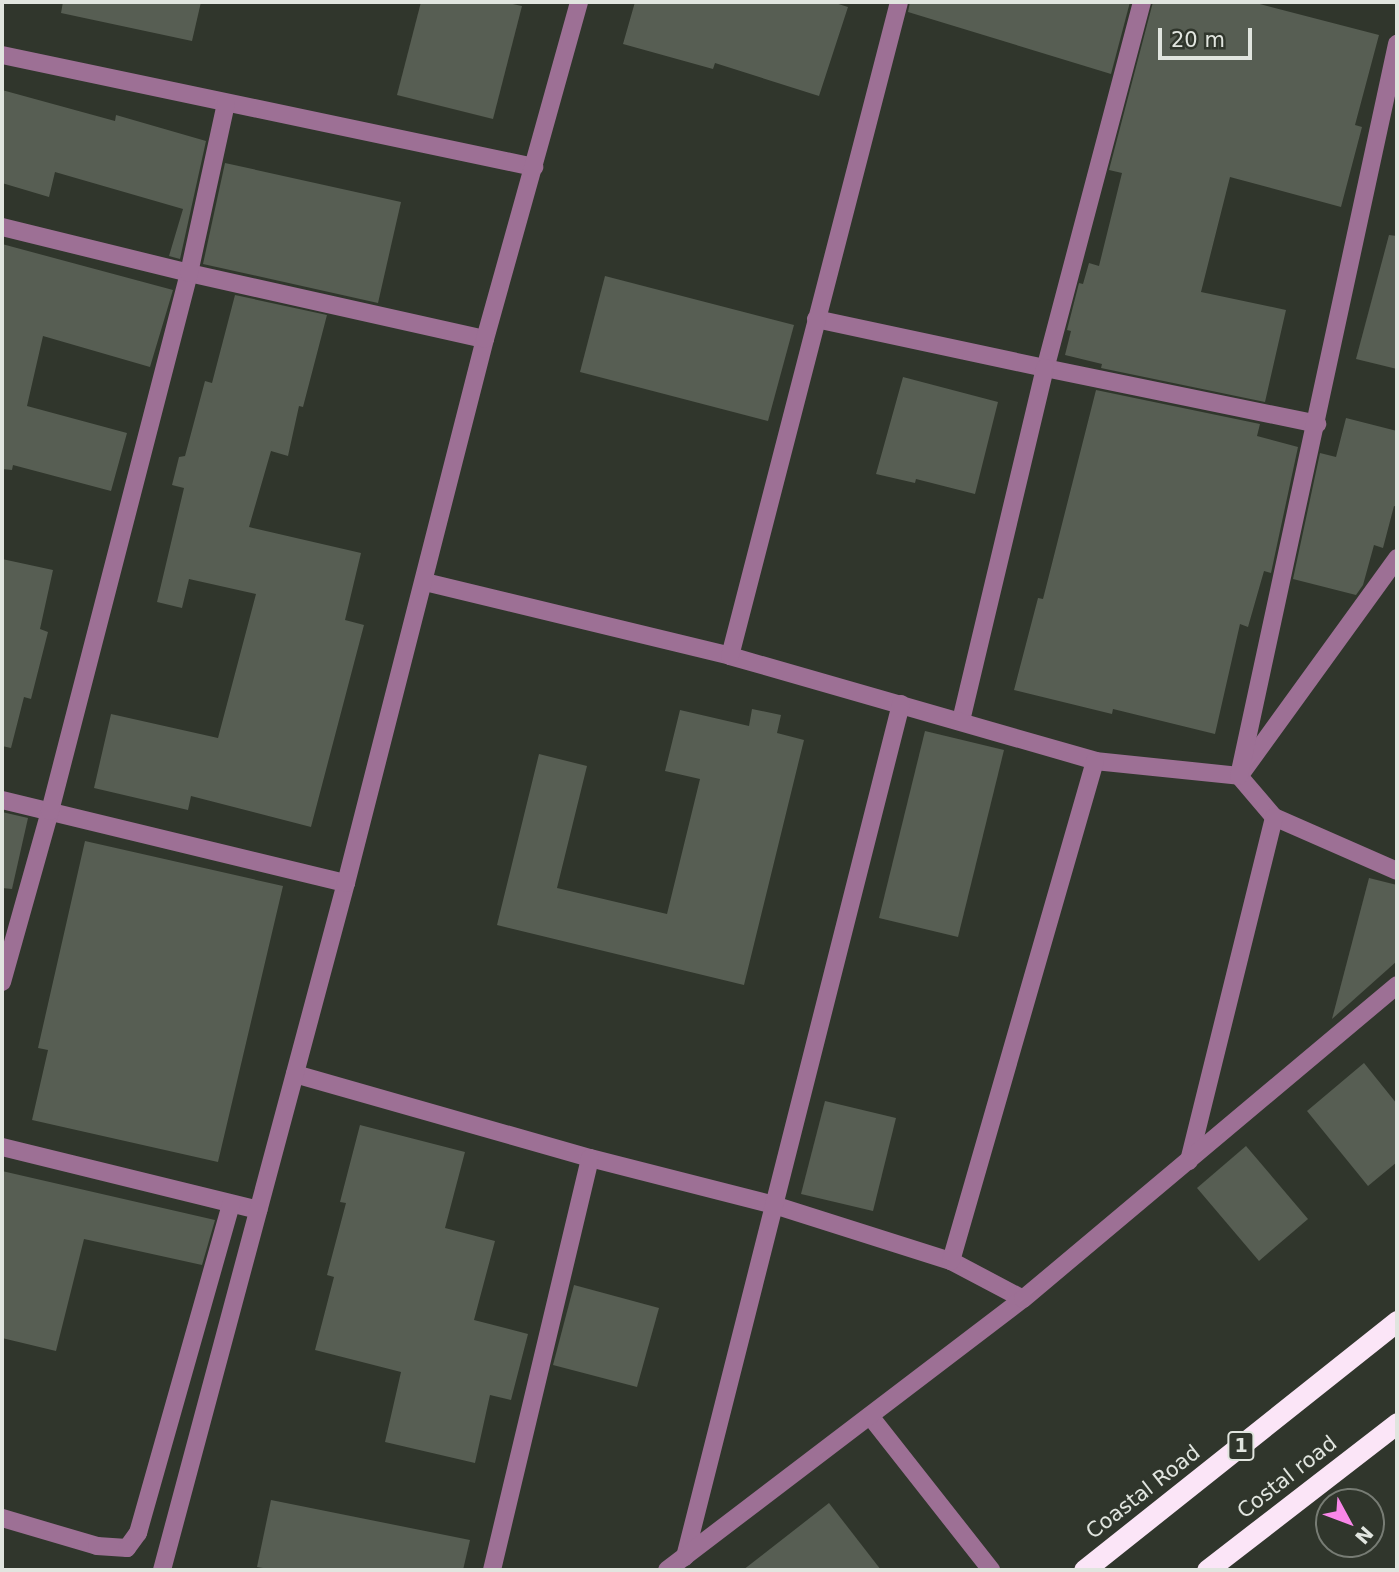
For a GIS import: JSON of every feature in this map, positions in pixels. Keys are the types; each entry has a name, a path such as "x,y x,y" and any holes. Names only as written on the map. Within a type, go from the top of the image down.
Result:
{"highway":[{"name":"Coastal Road","path":"1084,1570 1397,1321"},
{"name":"Costal road","path":"1207,1570 1397,1423"}],"street":[{"path":"162,1570 425,582 485,339 578,2"},
{"path":"730,656 899,2"},
{"path":"961,720 1045,368 1142,2"},
{"path":"1238,776 1317,425 1397,44"},
{"path":"2,55 534,167"},
{"path":"2,982 50,811 189,273 226,104"},
{"path":"2,227 189,273 485,339"},
{"path":"816,319 1317,425"},
{"path":"1238,776 1397,558"},
{"path":"425,582 730,656 961,720 1095,761 1238,776 1273,817 1397,871"},
{"path":"685,1557 901,704"},
{"path":"951,1261 1095,761"},
{"path":"2,800 346,883"},
{"path":"1189,1161 1273,817"},
{"path":"667,1570 1023,1299 1397,985"},
{"path":"295,1074 590,1157 774,1205 951,1261 1023,1299"},
{"path":"2,1147 258,1210"},
{"path":"492,1570 590,1157"},
{"path":"2,1518 97,1546 127,1548 138,1532 231,1204"},
{"path":"870,1416 991,1570"}],"building":[{"path":"63,2 201,2 192,41 61,13"},
{"path":"421,2 504,2 522,6 493,119 397,95"},
{"path":"635,2 832,2 848,7 819,96 715,63 713,69 623,44"},
{"path":"910,2 1130,2 1111,74 908,12"},
{"path":"1153,2 1252,2 1379,35 1355,125 1362,127 1341,207 1230,177 1201,292 1286,310 1265,402 1101,368 1102,364 1065,355 1071,331 1067,330 1079,283 1083,284 1089,263 1099,266 1122,173 1109,170"},
{"path":"2,90 115,121 116,115 206,141 180,259 169,256 183,209 55,172 49,197 2,183"},
{"path":"225,163 401,202 378,303 203,264"},
{"path":"1389,235 1397,236 1397,369 1356,359"},
{"path":"2,244 173,290 150,367 43,336 27,406 127,433 111,491 13,465 12,470 2,469"},
{"path":"605,276 794,325 768,421 580,372"},
{"path":"235,295 327,315 303,407 299,406 288,456 271,451 249,527 361,553 345,620 364,625 311,827 191,796 188,810 94,788 111,714 218,738 256,594 189,579 182,608 157,602 184,488 172,485 179,457 185,456 205,381 212,383"},
{"path":"903,377 998,402 975,494 916,479 915,483 876,474"},
{"path":"1096,390 1260,424 1257,436 1298,447 1271,573 1264,571 1248,627 1240,624 1215,734 1113,709 1112,714 1014,690 1038,598 1043,599"},
{"path":"1346,418 1397,431 1397,507 1394,506 1383,548 1374,545 1363,585 1356,595 1293,579 1320,453 1336,457"},
{"path":"2,559 53,570 40,629 48,632 31,699 24,697 11,748 2,746"},
{"path":"752,709 781,715 777,733 804,740 744,985 497,925 539,754 587,766 557,888 667,914 700,779 665,771 680,710 749,726"},
{"path":"925,731 1004,750 958,937 879,918"},
{"path":"2,812 28,818 12,889 2,888"},
{"path":"85,841 283,886 218,1162 32,1120 48,1050 38,1048"},
{"path":"1369,878 1397,885 1397,961 1332,1019"},
{"path":"1364,1063 1397,1104 1397,1162 1368,1186 1307,1111"},
{"path":"825,1101 896,1118 873,1211 801,1194"},
{"path":"360,1125 465,1152 445,1228 495,1241 474,1320 528,1334 511,1400 490,1395 475,1463 385,1442 401,1372 315,1350 334,1277 327,1275 346,1203 340,1202"},
{"path":"1246,1146 1308,1219 1259,1261 1197,1188"},
{"path":"2,1171 215,1220 202,1265 84,1239 56,1351 2,1338"},
{"path":"574,1285 659,1308 637,1387 553,1365"},
{"path":"271,1500 470,1540 463,1570 275,1570 257,1567"},
{"path":"829,1503 881,1570 743,1570"}]}
